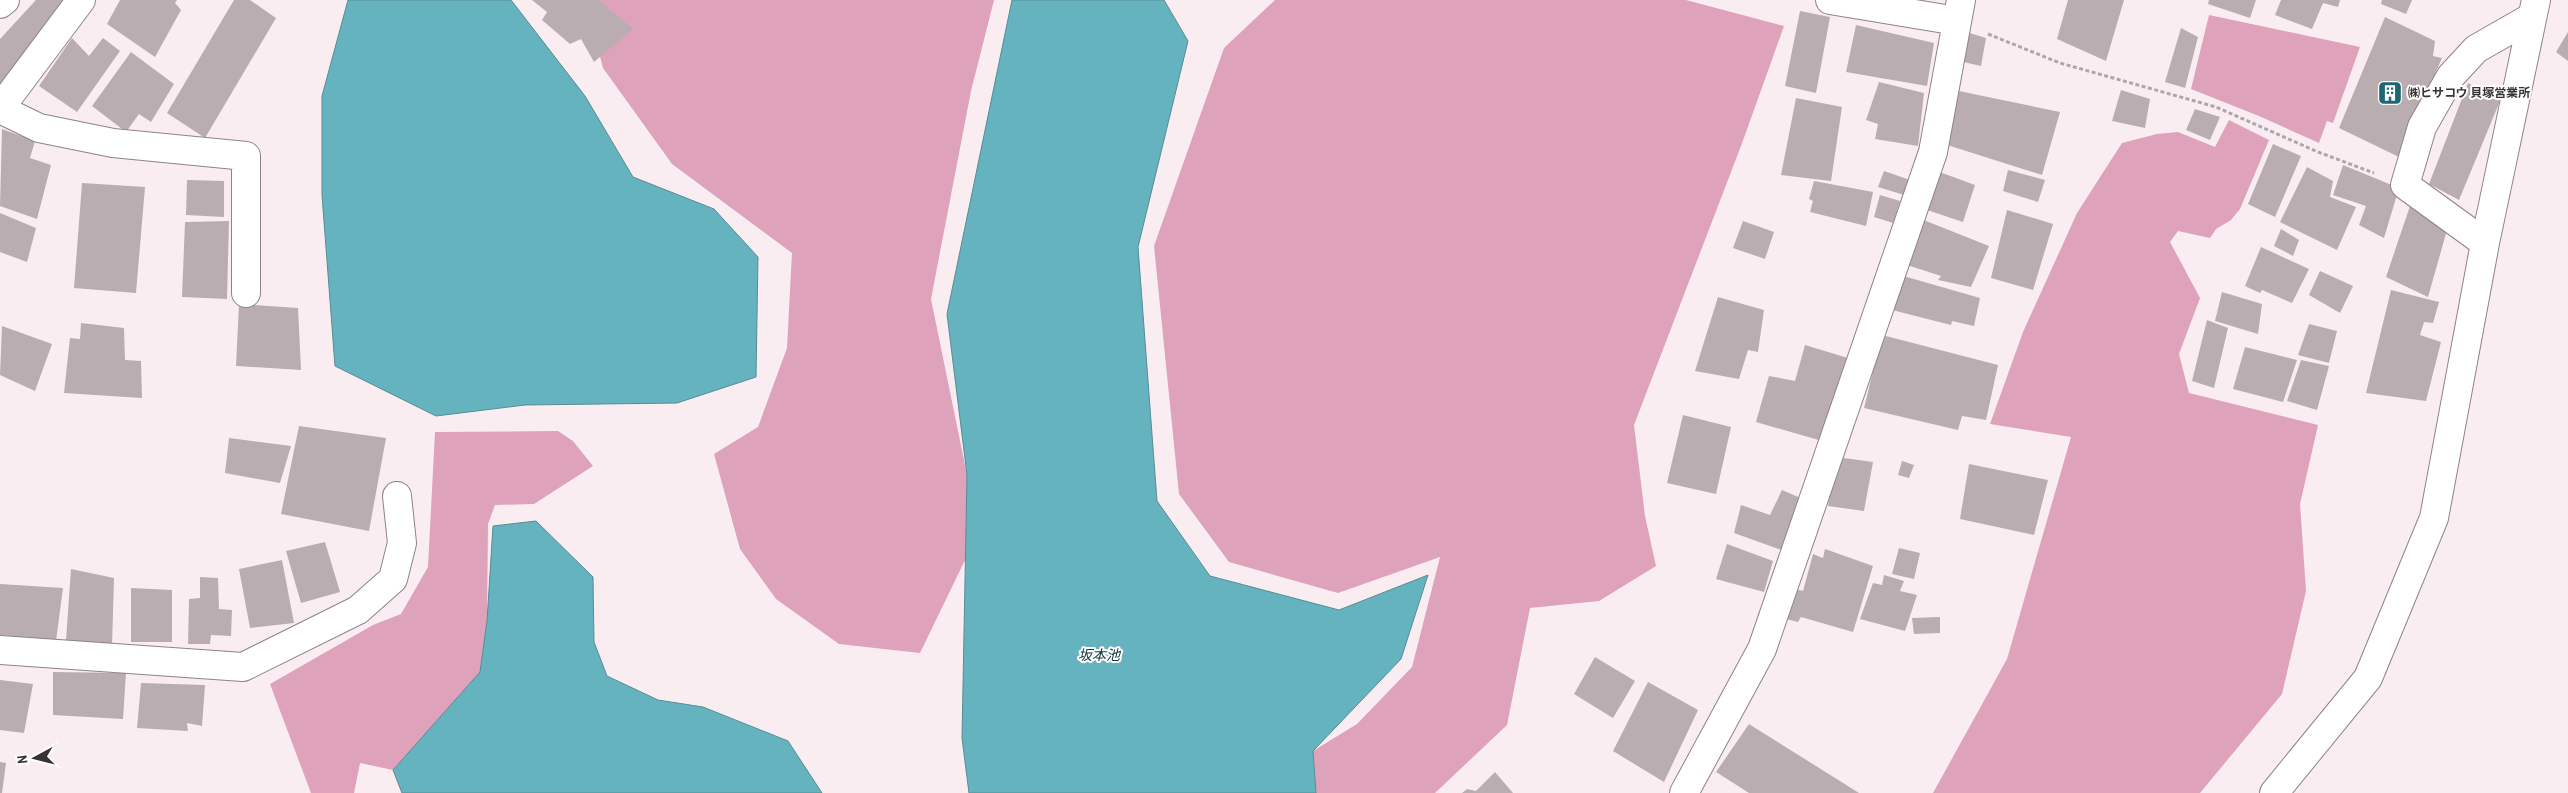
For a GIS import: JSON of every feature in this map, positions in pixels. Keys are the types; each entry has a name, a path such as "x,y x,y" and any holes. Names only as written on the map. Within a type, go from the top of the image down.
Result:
{"street":[{"path":"0,4 5,0"},
{"path":"81,0 0,109 39,128 113,143 246,156 246,294"},
{"path":"1684,793 1762,649 1933,152 1959,11 1830,0"},
{"path":"2485,243 2405,185 2422,127 2451,76 2476,49 2534,8"},
{"path":"2274,793 2368,678 2434,518 2485,243 2534,8"},
{"path":"0,650 243,667 358,610 393,579 402,543 397,496"}],"path":[{"path":"1959,11 2060,63 2216,107 2318,152 2405,185"}],"shaded area":[{"path":"585,0 994,0 971,91 931,299 967,475 966,558 920,653 839,644 776,599 740,549 714,454 758,427 787,348 792,253 672,164 603,68"},
{"path":"1275,0 1686,0 1784,26 1741,146 1634,425 1645,516 1656,566 1599,601 1530,608 1507,725 1435,793 1316,793 1313,751 1357,724 1412,667 1440,557 1338,593 1229,562 1179,494 1154,246 1224,48"},
{"path":"2209,15 2360,47 2333,123 2327,121 2319,143 2259,116 2191,89"},
{"path":"2229,120 2269,140 2240,209 2231,220 2216,229 2210,238 2178,231 2170,242 2200,298 2179,354 2189,393 2318,425 2300,504 2306,591 2282,694 2200,793 1933,793 2007,659 2071,437 1990,424 2023,332 2077,213 2122,143 2157,134 2178,132 2215,147"},
{"path":"558,431 573,441 593,466 534,504 495,505 488,524 487,621 480,672 393,770 360,763 354,793 311,793 270,684 373,625 401,614 428,567 435,432"}],"water":[{"path":"348,0 511,0 585,96 633,177 714,209 758,257 756,377 677,403 525,405 436,416 335,366 322,195 322,96"},
{"name":"坂本池","path":"1012,0 1164,0 1188,41 1138,247 1157,501 1210,576 1339,610 1428,575 1401,659 1313,751 1316,793 969,793 962,738 967,475 947,314"},
{"path":"536,521 593,577 594,642 607,676 658,700 703,707 788,741 822,793 402,793 393,770 480,672 487,621 493,526"}],"building":[{"path":"36,0 71,0 0,87 0,39"},
{"path":"120,0 177,0 175,3 181,10 155,57 107,24"},
{"path":"234,0 250,0 276,18 205,138 167,113"},
{"path":"532,0 598,0 633,29 594,62 581,39 570,44 542,20 547,12"},
{"path":"2068,0 2124,0 2106,61 2057,39"},
{"path":"2209,0 2256,0 2250,18 2208,4"},
{"path":"2281,0 2340,0 2338,7 2323,3 2312,29 2275,15"},
{"path":"2382,0 2412,0 2406,14 2381,4"},
{"path":"1800,11 1830,17 1816,93 1785,86"},
{"name":"㈱ヒサコウ 貝塚営業所","path":"2385,17 2435,41 2433,56 2442,58 2399,157 2339,128"},
{"path":"1856,25 1934,43 1927,86 1846,72"},
{"path":"2181,28 2198,37 2185,88 2165,82"},
{"path":"1963,31 1986,38 1981,66 1959,61"},
{"path":"2568,32 2568,61 2556,52"},
{"path":"72,38 89,56 103,38 120,51 77,112 39,86"},
{"path":"131,52 174,84 151,122 139,114 126,132 92,106"},
{"path":"1879,82 1924,93 1918,146 1875,139 1878,124 1866,120"},
{"path":"2468,83 2500,101 2459,200 2429,184"},
{"path":"1954,90 2060,112 2042,175 1944,144"},
{"path":"2121,90 2150,99 2145,128 2112,121"},
{"path":"1796,98 1842,107 1831,181 1781,175"},
{"path":"2195,109 2220,117 2210,140 2186,130"},
{"path":"2,129 35,141 30,158 51,165 37,219 0,206"},
{"path":"2273,144 2301,156 2275,217 2248,204"},
{"path":"2343,165 2399,188 2384,238 2359,225 2366,206 2333,195"},
{"path":"2307,167 2333,181 2330,197 2356,207 2337,250 2280,222"},
{"path":"2008,170 2045,180 2038,202 2003,191"},
{"path":"1884,171 1910,180 1904,195 1878,187"},
{"path":"1937,171 1975,185 1963,222 1927,210"},
{"path":"187,180 224,181 224,217 186,215"},
{"path":"1814,181 1873,192 1866,226 1810,212 1813,201 1809,199"},
{"path":"82,183 145,187 136,293 74,288"},
{"path":"1880,195 1900,201 1893,223 1874,217"},
{"path":"2412,200 2449,223 2428,297 2386,277"},
{"path":"2007,210 2053,224 2033,290 1991,278"},
{"path":"0,213 36,228 27,262 0,252"},
{"path":"1921,219 1989,246 1971,287 1938,280 1941,276 1907,265"},
{"path":"229,221 227,299 182,297 185,222"},
{"path":"1743,221 1774,232 1765,259 1733,248"},
{"path":"2281,229 2299,240 2293,256 2274,246"},
{"path":"2261,247 2309,269 2292,303 2262,290 2260,293 2245,286"},
{"path":"2320,271 2353,286 2340,313 2309,295"},
{"path":"1900,275 1980,298 1974,326 1952,321 1951,325 1892,310"},
{"path":"2391,290 2439,302 2433,323 2424,322 2420,335 2441,342 2426,401 2366,393"},
{"path":"2222,292 2262,304 2258,334 2215,321"},
{"path":"1718,297 1764,310 1758,352 1748,350 1739,379 1695,371"},
{"path":"239,304 298,308 301,370 236,366"},
{"path":"2207,320 2228,328 2214,388 2192,381"},
{"path":"81,323 124,328 125,360 141,361 142,398 64,393 70,338 80,339"},
{"path":"2309,324 2337,331 2329,363 2298,355"},
{"path":"2,326 52,344 35,391 0,375"},
{"path":"1882,335 1998,365 1986,420 1962,416 1958,430 1864,408"},
{"path":"1805,345 1848,358 1822,441 1756,422 1769,376 1795,381"},
{"path":"2245,347 2297,360 2283,402 2233,389"},
{"path":"2301,360 2329,366 2317,410 2287,401"},
{"path":"1683,415 1731,427 1716,494 1667,483"},
{"path":"299,426 386,438 369,531 281,514"},
{"path":"229,438 291,446 280,483 225,473"},
{"path":"1837,457 1873,462 1864,511 1828,506"},
{"path":"1902,461 1914,465 1909,478 1898,475"},
{"path":"1969,464 2048,480 2034,535 1960,519"},
{"path":"1782,490 1803,499 1784,551 1734,533 1741,505 1770,515"},
{"path":"325,542 340,592 301,603 286,551"},
{"path":"1727,544 1773,561 1764,592 1716,579"},
{"path":"1899,548 1920,553 1914,579 1892,574"},
{"path":"1825,549 1873,566 1853,632 1801,617 1798,622 1782,618 1791,588 1803,591 1813,554 1823,558"},
{"path":"282,560 294,623 250,628 239,569"},
{"path":"71,569 114,578 112,646 66,640"},
{"path":"1884,575 1904,581 1900,591 1917,595 1905,631 1860,619 1873,583 1882,585"},
{"path":"200,577 218,578 219,609 232,610 231,636 211,635 210,644 188,644 189,599 200,598"},
{"path":"0,584 63,588 56,641 0,635"},
{"path":"131,588 172,590 172,642 131,642"},
{"path":"1940,617 1940,633 1914,634 1912,618"},
{"path":"1595,657 1635,681 1613,718 1574,694"},
{"path":"53,672 126,673 123,719 53,715"},
{"path":"0,680 33,684 24,733 0,730"},
{"path":"1648,682 1698,710 1664,782 1613,751"},
{"path":"141,683 205,685 202,726 187,723 188,731 137,728"},
{"path":"1749,724 1859,793 1749,793 1716,772"},
{"path":"0,762 6,763 2,793 0,793"},
{"path":"1495,772 1513,793 1462,793 1467,789 1476,791"}],"place":[{"name":"㈱ヒサコウ 貝塚営業所","path":"2390,93"}]}
